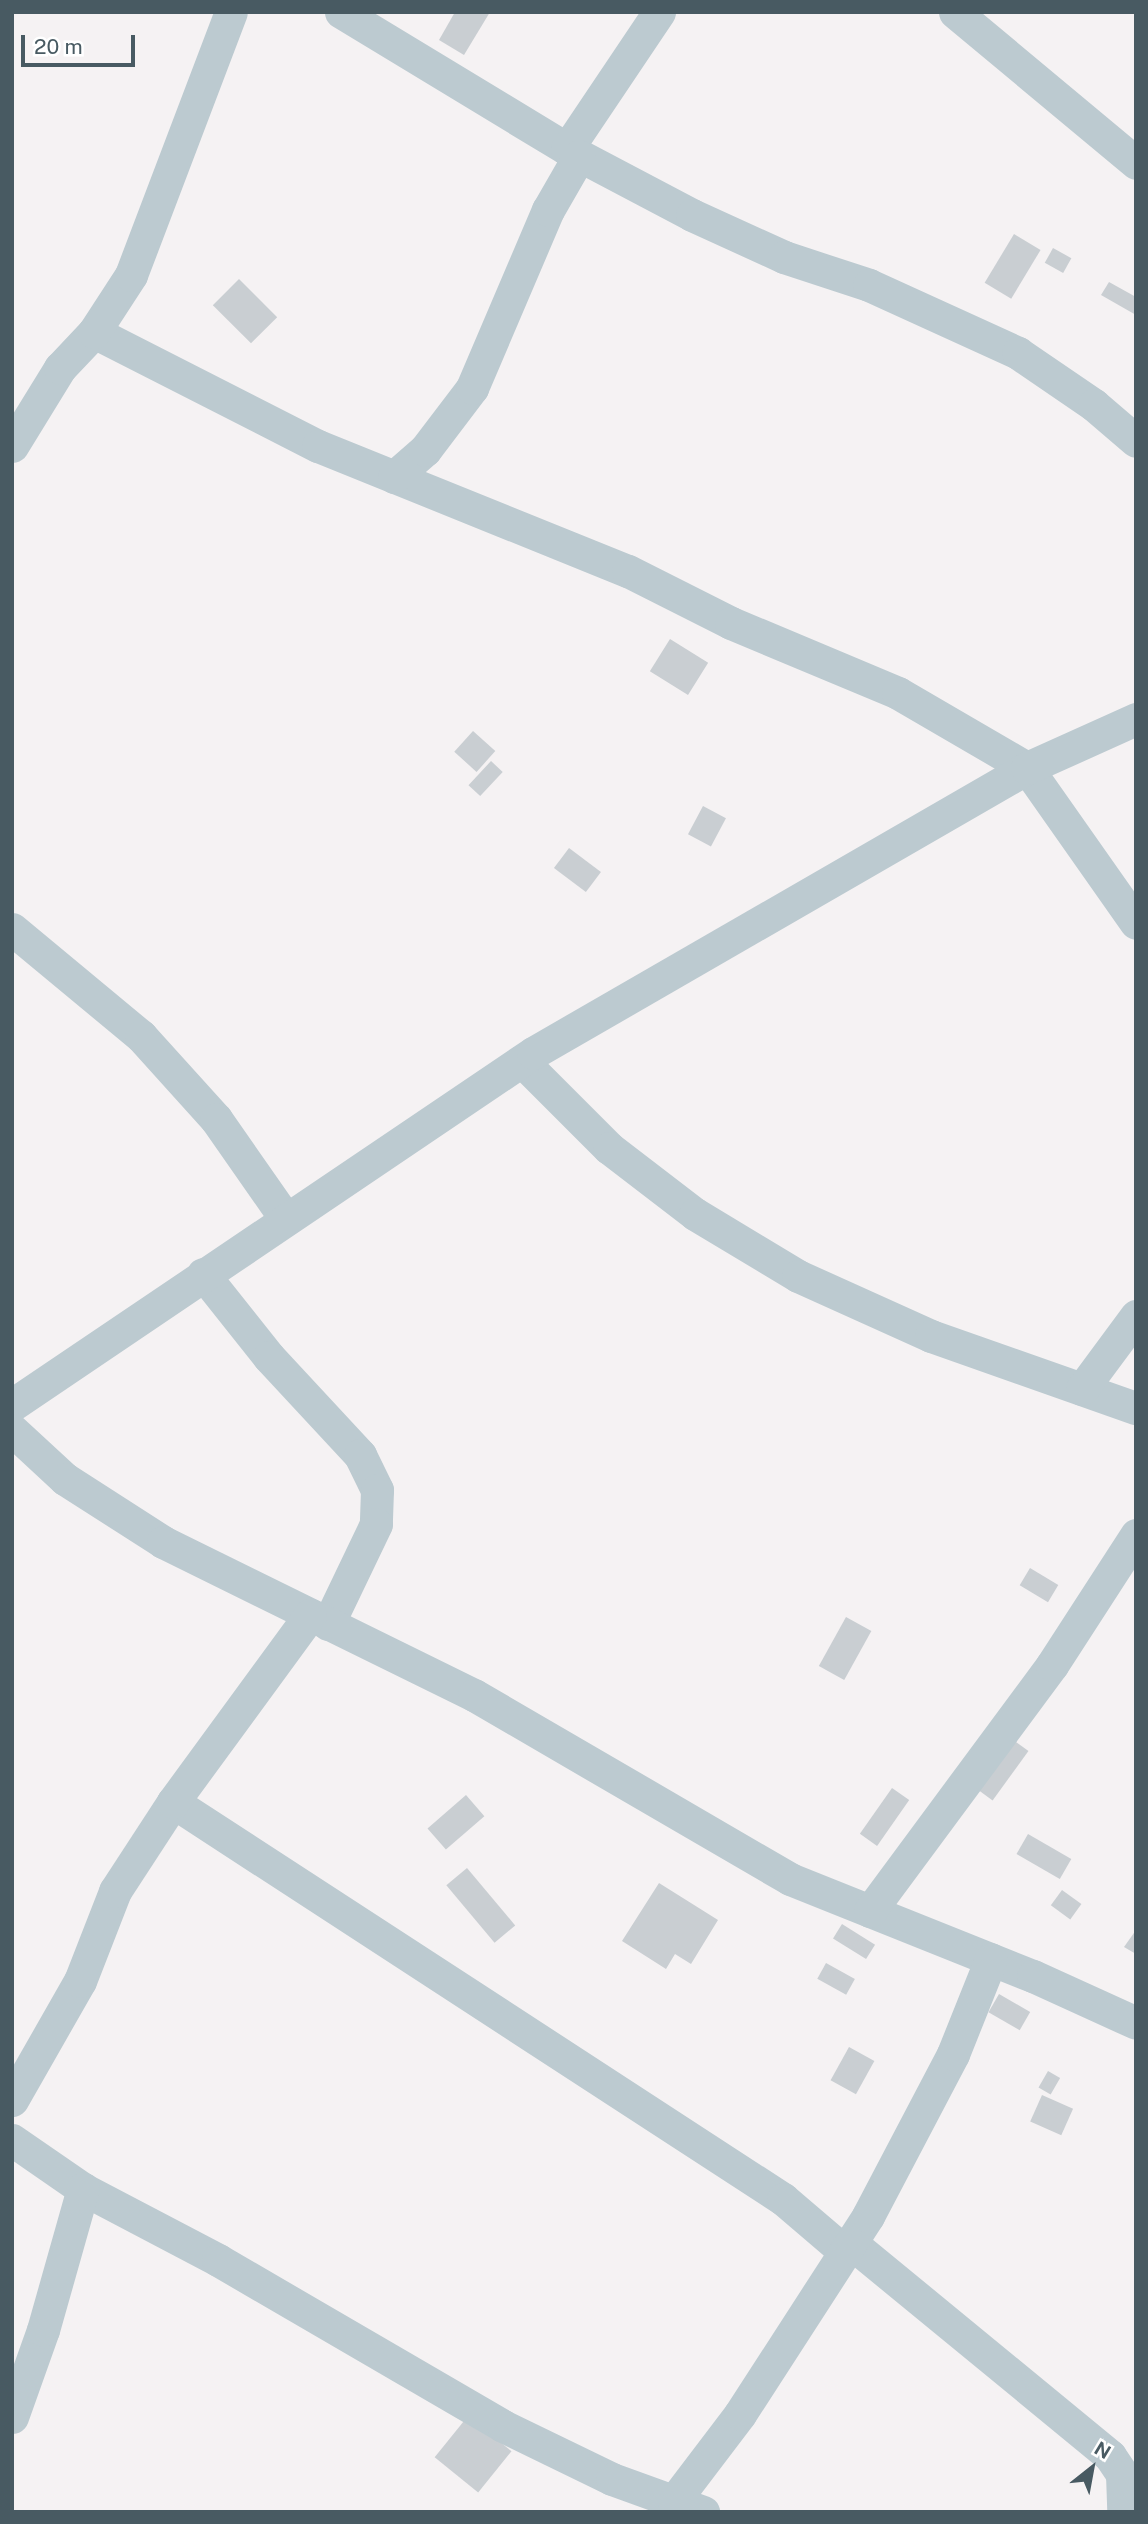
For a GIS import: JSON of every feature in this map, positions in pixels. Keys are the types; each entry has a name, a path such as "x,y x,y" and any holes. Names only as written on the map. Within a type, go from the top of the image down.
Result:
{"street":[{"path":"12,446 60,368 94,331 131,275 231,12"},
{"path":"341,12 573,152 761,247 869,285 1018,353 1094,405 1136,441"},
{"path":"394,477 425,450 472,388 573,152 659,12"},
{"path":"954,12 1136,163"},
{"path":"94,331 318,446 628,571 731,623 898,693 1027,768 1136,923"},
{"path":"12,1405 522,1060 1027,768 1136,719"},
{"path":"12,929 141,1036 216,1119 285,1218"},
{"path":"522,1060 610,1148 695,1214 798,1276 931,1336 1136,1408"},
{"path":"12,2100 80,1981 115,1891 173,1802 319,1619 376,1524 377,1490 360,1455 269,1357 202,1274"},
{"path":"1082,1389 1136,1316"},
{"path":"12,1430 65,1479 163,1542 474,1696 790,1879 991,1959 1136,2023"},
{"path":"870,1910 1052,1665 1136,1535"},
{"path":"173,1802 783,2199 1111,2456 1122,2474 1123,2512"},
{"path":"12,2140 83,2189 218,2260 503,2426 612,2479 689,2506 740,2414 848,2248 953,2054 991,1959"},
{"path":"12,2417 43,2330 83,2189"}],"building":[{"path":"455,12 490,12 464,55 439,40"},
{"path":"1014,234 1041,250 1011,299 985,283"},
{"path":"1053,248 1071,258 1063,273 1045,263"},
{"path":"239,279 277,317 251,343 213,305"},
{"path":"1109,282 1136,297 1136,315 1101,295"},
{"path":"670,639 708,663 688,695 650,671"},
{"path":"473,731 495,751 477,772 454,752"},
{"path":"491,761 503,772 480,796 468,785"},
{"path":"703,806 726,818 711,846 688,834"},
{"path":"569,848 601,872 586,892 554,868"},
{"path":"1030,1568 1058,1585 1048,1602 1020,1585"},
{"path":"846,1617 871,1631 844,1680 819,1666"},
{"path":"1005,1734 1028,1751 993,1800 969,1783"},
{"path":"892,1788 909,1800 877,1846 860,1834"},
{"path":"466,1795 484,1816 446,1850 428,1828"},
{"path":"1028,1834 1071,1859 1060,1879 1017,1854"},
{"path":"467,1868 515,1925 495,1943 446,1885"},
{"path":"659,1883 718,1920 691,1964 675,1954 666,1969 622,1941"},
{"path":"1062,1890 1081,1904 1070,1919 1051,1905"},
{"path":"842,1924 875,1945 866,1959 833,1938"},
{"path":"1136,1930 1136,1954 1124,1947"},
{"path":"826,1963 855,1979 846,1995 817,1979"},
{"path":"999,1994 1030,2012 1020,2030 989,2012"},
{"path":"849,2047 874,2061 856,2094 831,2080"},
{"path":"1048,2071 1060,2078 1051,2094 1038,2087"},
{"path":"1042,2095 1073,2109 1061,2135 1030,2121"},
{"path":"468,2416 512,2451 478,2492 435,2457"}]}
